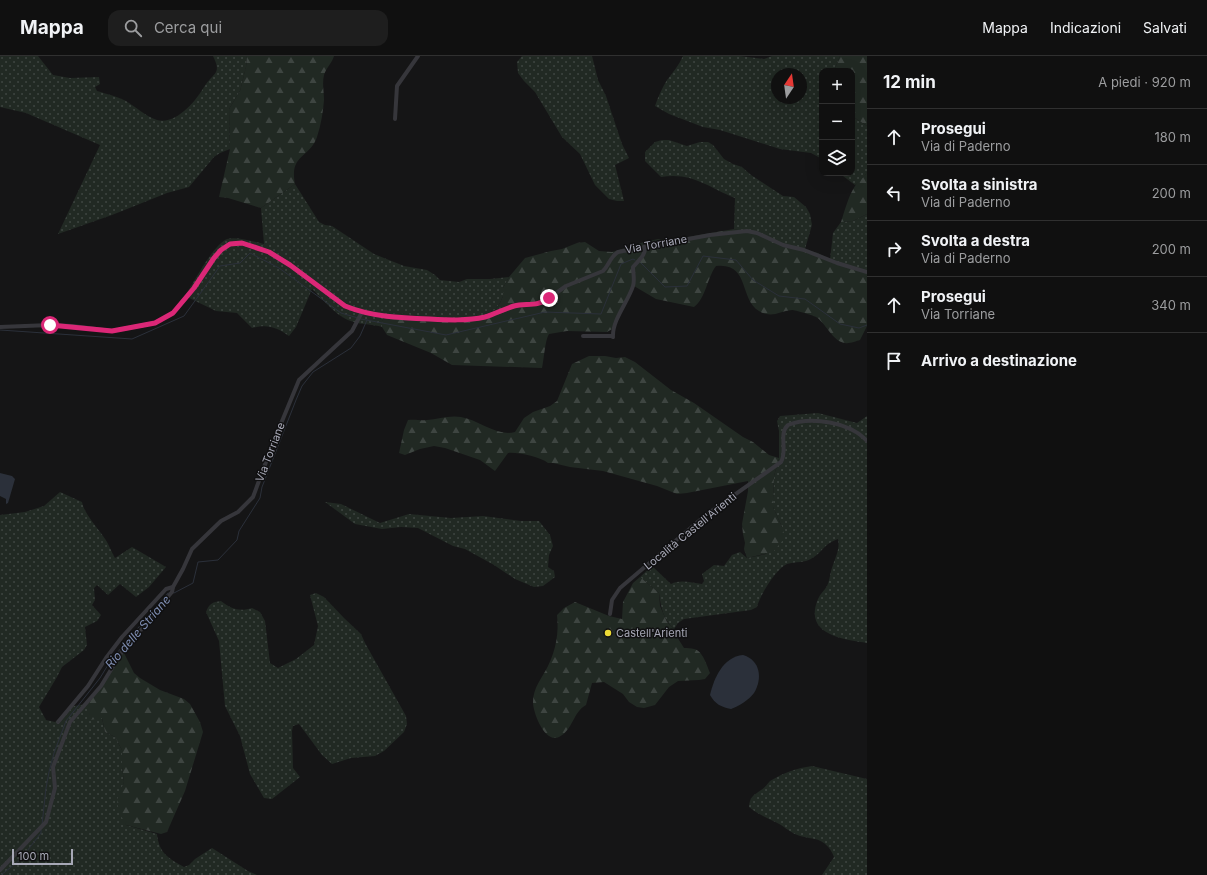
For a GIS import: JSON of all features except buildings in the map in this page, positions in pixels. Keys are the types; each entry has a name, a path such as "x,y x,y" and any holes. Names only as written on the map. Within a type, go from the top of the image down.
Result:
{"street":[{"path":"395,119 397,86 418,56"},
{"name":"Via Torriane","path":"0,327 50,325 112,331 155,323 173,313 186,298 221,250 230,244 242,243 269,252 290,265 345,306 362,314 394,318 468,320 485,317 515,306 542,303 562,288 606,269 612,256 618,252 710,235 747,231 757,233 783,245 804,250 837,263 867,272"},
{"path":"583,336 613,337 616,322 633,286 633,269 646,251 645,246"},
{"name":"Via Torriane","path":"0,870 46,822 55,788 53,767 70,722 101,686 123,650 150,620 171,592 192,549 221,521 238,512 253,497 299,380 352,331 362,314"},
{"name":"Località Castell'Arienti","path":"610,614 612,600 620,588 706,514 781,462 784,454 784,432 788,425 798,422 811,421 833,423 855,430 867,441"},
{"name":"Via Torriane","path":"58,722 88,686 122,637 166,590 171,592"}],"green space":[{"path":"0,56 38,56 53,75 70,78 99,77 100,84 95,87 97,91 122,99 148,116 164,121 171,119 185,111 216,73 217,66 213,56 247,56 240,91 229,109 230,149 214,157 189,187 167,193 112,215 58,234 100,145 26,113 0,107"},
{"path":"247,56 334,56 324,75 324,105 317,137 310,149 297,161 294,174 295,184 261,208 228,198 219,197 230,149 229,109 240,91"},
{"path":"522,56 592,56 598,80 606,96 622,144 629,158 615,165 624,201 609,199 595,185 580,154 562,137 535,92 518,73 517,62"},
{"path":"683,56 740,56 764,59 772,56 840,56 835,68 819,68 819,157 811,153 780,149 720,130 703,127 669,114 655,106 665,83"},
{"path":"840,56 867,56 867,126 855,118 855,68 835,68"},
{"path":"855,118 867,126 867,172 863,179 855,185 843,176 855,176"},
{"path":"669,140 687,146 700,142 708,142 713,145 724,159 742,167 751,175 783,196 794,197 806,207 810,214 812,225 805,249 734,229 735,198 691,179 672,176 661,177 645,161 645,152 655,142"},
{"path":"867,172 867,214 853,221 841,222 856,184"},
{"path":"295,184 319,222 332,226 374,254 404,266 427,270 440,280 459,282 467,279 509,277 503,288 503,296 500,303 495,310 472,318 429,318 399,313 382,321 382,327 358,323 342,317 312,289 296,327 289,336 272,327 263,326 252,328 237,313 216,311 185,296 210,256 216,248 227,239 240,239 264,244 261,208"},
{"path":"867,214 867,273 830,260 833,233 841,222 853,221"},
{"path":"734,229 818,253 830,260 867,273 867,326 860,340 848,343 841,342 833,336 816,317 804,313 792,310 776,314 768,314 759,311 749,298 739,275 727,266 716,266 710,276 704,293 694,307 656,299 634,286 614,328 607,332 567,331 549,334 542,368 452,365 431,353 387,335 382,327 382,321 392,314 399,313 459,320 484,315 495,310 503,296 503,288 509,277 525,258 562,249 577,243 585,242 599,251 612,252 658,239 670,240"},
{"path":"589,356 616,358 625,357 635,362 671,390 694,403 743,437 753,442 769,455 779,458 774,476 773,507 784,534 783,540 773,552 747,558 744,549 745,543 742,524 748,491 748,481 677,494 657,486 603,471 548,463 529,455 517,453 508,453 495,471 480,460 445,448 434,446 420,449 405,455 399,453 404,430 408,420 461,417 502,432 515,432 524,418 533,412 550,406 557,401 572,364"},
{"path":"818,413 857,423 867,416 867,643 847,640 828,633 821,628 816,620 815,611 818,599 828,584 838,549 838,539 824,547 810,559 803,562 787,564 778,571 761,596 757,607 751,610 684,619 678,623 674,629 667,621 663,613 659,593 640,577 652,566 671,584 683,582 702,584 704,581 702,574 714,565 724,566 732,555 740,552 747,558 766,554 782,527 773,507 774,476 779,458 779,431 777,421 780,416"},
{"path":"60,492 82,502 88,515 105,538 115,558 132,547 166,567 149,587 136,597 120,584 108,595 97,585 94,588 95,600 92,605 101,615 97,621 85,627 87,645 84,650 62,667 39,707 46,720 55,722 74,706 86,704 102,718 105,732 115,737 122,750 124,782 121,791 126,825 157,834 160,846 165,854 173,861 184,867 212,848 248,871 257,875 0,875 0,515 25,512 44,506"},
{"path":"325,502 341,504 380,523 409,514 451,518 483,516 521,521 539,521 550,535 553,546 549,555 548,567 554,571 555,577 543,586 534,587 515,579 494,565 465,549 453,546 418,528 401,527 382,529 355,524"},
{"path":"640,577 659,593 660,606 667,622 674,629 684,648 697,650 704,659 710,673 705,679 678,681 669,687 655,705 644,708 637,707 629,702 623,694 604,682 592,683 586,705 578,712 564,734 554,738 549,736 541,726 535,713 533,697 534,692 548,666 555,647 558,628 557,615 564,608 575,602 609,616 622,619 623,602 633,583"},
{"path":"316,593 324,597 361,634 406,716 407,724 404,732 384,751 375,756 351,758 332,764 322,755 299,724 293,726 293,768 300,777 272,799 264,798 250,774 240,736 225,706 219,641 206,612 211,604 221,601 236,609 244,610 252,608 260,612 265,621 270,663 278,668 296,659 314,645 318,626 310,595"},
{"path":"123,651 134,673 140,678 160,690 184,699 190,704 200,722 203,732 185,791 167,832 161,834 126,825 119,812 117,800 124,782 122,750 115,737 105,732 102,718 90,720 86,704 98,689"},
{"path":"812,766 867,779 867,875 822,875 834,857 828,846 818,840 795,834 749,807 752,797 764,788 770,781 790,771"}],"shaded area":[{"path":"0,473 12,476 15,479 8,503 6,504 6,499 0,496"},
{"path":"743,655 749,657 756,665 759,676 757,687 752,696 731,709 719,705 710,695 717,675 720,669 730,660"}],"waterway":[{"path":"0,330 132,339 184,316 220,266 240,263 250,253 279,268 341,313 358,318"},
{"path":"641,263 665,287 687,286 703,256 736,260 753,280 779,296 805,299 840,324 859,328 867,325"},
{"path":"361,319 446,335 545,312 601,314 621,264 633,259 635,260"},
{"name":"Rio delle Striane","path":"174,593 193,583 198,562 218,560 237,540 239,531 260,498 262,487 302,386 313,372 351,348 360,336 367,320"},
{"name":"Rio delle Striane","path":"42,825 49,772 54,753 66,721 100,678 111,660 168,593"},
{"name":"Rio delle Striane","path":"1,875 20,860 41,833 41,830"}],"place":[{"name":"Castell'Arienti","path":"608,633"}],"route":[{"path":"50,325 112,331 155,323 173,313 194,288 221,250 230,244 242,243 269,252 290,265 345,306 354,310 394,318 468,320 485,317 515,306 540,304 549,298"}]}
